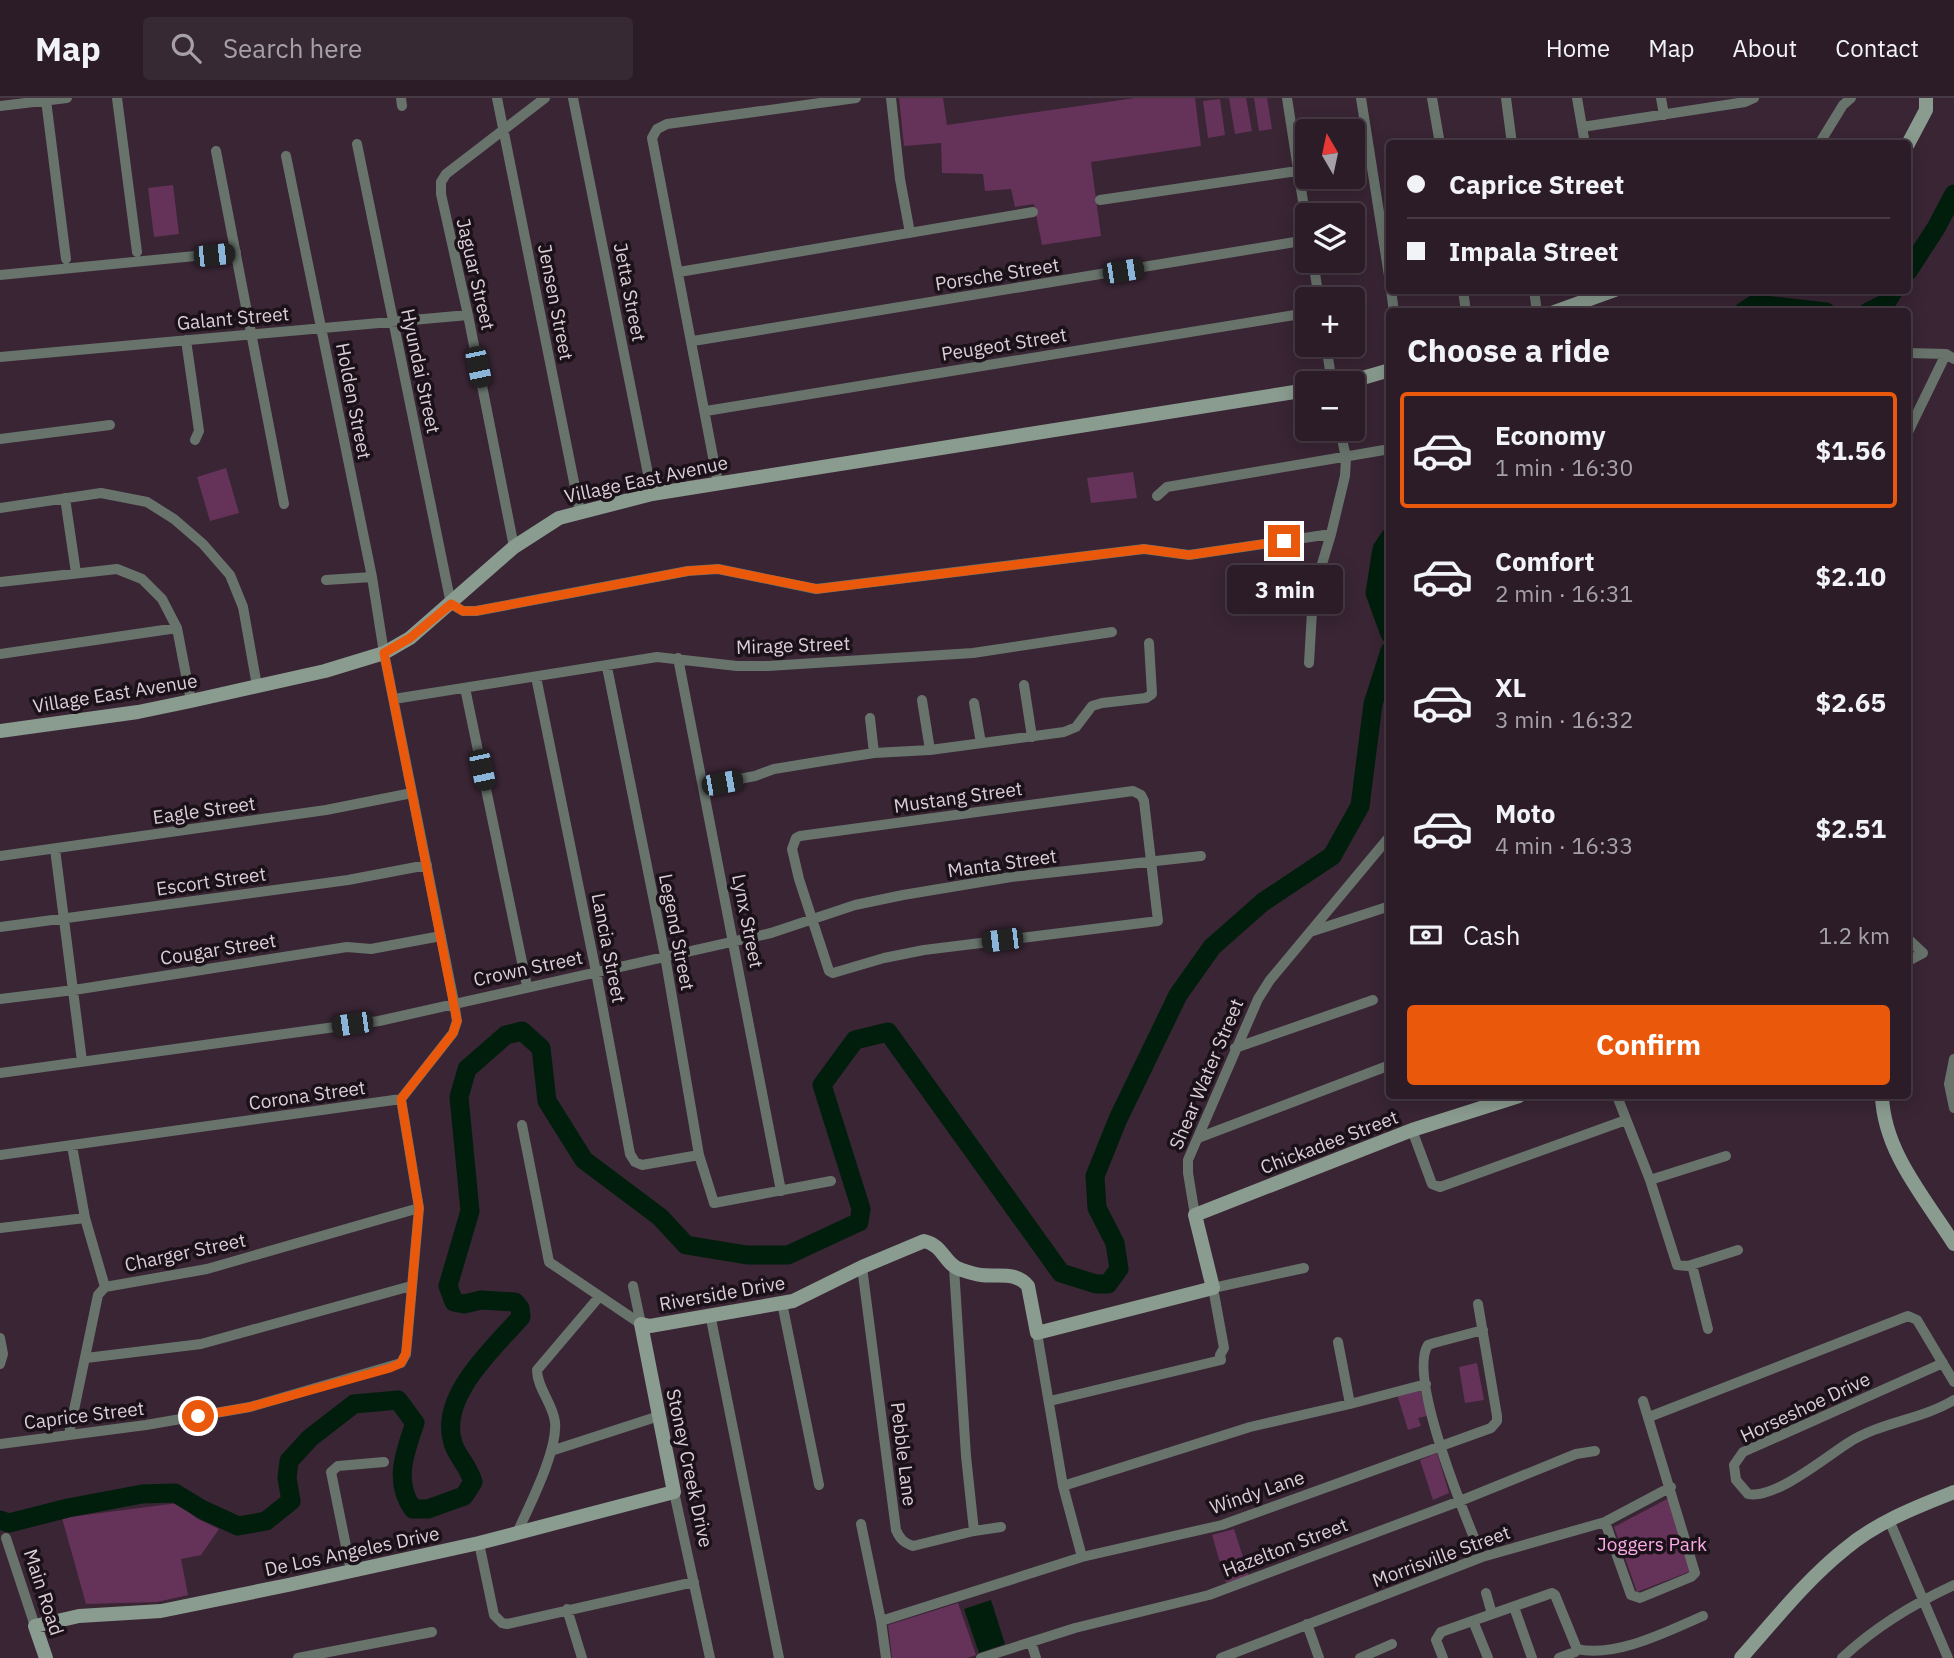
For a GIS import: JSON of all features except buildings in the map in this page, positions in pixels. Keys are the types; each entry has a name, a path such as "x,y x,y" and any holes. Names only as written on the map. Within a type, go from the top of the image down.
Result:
{"street":[{"path":"0,106 67,98"},
{"path":"117,98 137,251"},
{"name":"Jensen Street","path":"497,98 580,512"},
{"name":"Jaguar Street","path":"514,547 441,194 441,182 446,174 545,98"},
{"name":"Jetta Street","path":"573,98 652,494"},
{"path":"718,483 653,138 657,129 667,124 856,98"},
{"path":"891,98 900,178 910,233"},
{"path":"1287,98 1295,156"},
{"path":"1361,98 1386,257"},
{"path":"1432,98 1439,140"},
{"path":"1506,98 1512,140"},
{"path":"1577,98 1584,140"},
{"path":"1661,98 1664,115"},
{"path":"1821,140 1843,105 1851,98"},
{"path":"1910,140 1926,110 1926,98"},
{"path":"1582,127 1747,99"},
{"path":"46,100 66,259"},
{"name":"Hyundai Street","path":"357,144 451,604"},
{"path":"216,151 284,504"},
{"name":"Holden Street","path":"286,156 372,577 384,653"},
{"path":"1101,200 1295,171"},
{"path":"679,272 1033,212"},
{"name":"Porsche Street","path":"693,341 1295,242"},
{"path":"0,275 236,252"},
{"path":"1565,308 1603,294"},
{"name":"Peugeot Street","path":"706,411 1295,315"},
{"name":"Galant Street","path":"0,357 468,316"},
{"path":"186,340 199,431 195,440"},
{"path":"1911,353 1950,356 1911,427"},
{"path":"1365,377 1386,371"},
{"name":"Village East Avenue","path":"0,731 138,712 326,671 384,653 410,638 514,547 559,517 652,494 1295,392"},
{"path":"0,439 110,425"},
{"path":"1309,663 1313,594 1345,476 1346,458 1342,441"},
{"path":"1157,496 1167,487 1386,450"},
{"path":"0,508 101,494 147,502 174,519 203,544 230,575 243,607 257,686"},
{"path":"65,498 76,573"},
{"path":"451,604 463,611 476,611 688,571 747,573 817,589 1144,549 1189,555 1331,534"},
{"path":"0,582 117,569 142,579 162,599 177,628 191,701"},
{"path":"326,580 372,577"},
{"path":"0,654 177,628"},
{"name":"Mirage Street","path":"394,699 657,657 737,666 768,666 973,653 1112,632"},
{"path":"703,786 755,776 774,769 874,754 930,750 1069,731 1092,706 1146,698 1152,694 1149,643"},
{"path":"384,653 457,1021 453,1033 401,1099"},
{"name":"Lynx Street","path":"678,658 782,1191"},
{"name":"Legend Street","path":"607,667 665,956 699,1155 714,1203 782,1191"},
{"name":"Lancia Street","path":"536,677 633,1159 642,1165 699,1155"},
{"path":"1024,685 1032,737"},
{"path":"465,688 527,986"},
{"path":"922,700 930,750"},
{"path":"974,703 981,743"},
{"path":"870,718 874,754"},
{"name":"Mustang Street","path":"1134,786 1144,801 1150,862 1157,921 925,950 884,958 833,974 828,969 811,918 793,849 796,838 800,836 1134,786"},
{"name":"Eagle Street","path":"0,856 326,810 412,793"},
{"name":"Shear Water Street","path":"1050,1401 1221,1360 1224,1348 1195,1215 1188,1160 1258,999 1270,980 1386,841"},
{"path":"55,849 82,1061"},
{"name":"Manta Street","path":"811,918 903,895 1011,877 1201,856"},
{"name":"Escort Street","path":"0,927 348,880 427,865"},
{"path":"1312,931 1386,907"},
{"name":"Crown Street","path":"0,1073 379,1021 454,1002 771,933 811,918"},
{"name":"Cougar Street","path":"0,999 74,990 272,957 347,947 371,949 441,936"},
{"path":"1911,942 1923,953 1911,959"},
{"path":"1236,1048 1373,1000"},
{"path":"1954,1059 1949,1084 1954,1108"},
{"path":"1198,1138 1386,1067"},
{"name":"Corona Street","path":"0,1156 401,1099"},
{"name":"Caprice Street","path":"0,1444 146,1425 250,1407 401,1363 406,1353 419,1208 401,1099"},
{"name":"Chickadee Street","path":"1195,1215 1412,1130 1510,1099"},
{"path":"1618,1099 1650,1180 1675,1262 1680,1266 1692,1265 1738,1250"},
{"path":"1882,1099 1892,1139 1909,1177 1954,1244"},
{"path":"1412,1130 1432,1184 1440,1187 1626,1120"},
{"name":"Riverside Drive","path":"522,1125 547,1257 552,1266 641,1324 650,1326 793,1301 862,1267 925,1241 935,1244 954,1268"},
{"path":"72,1146 85,1218 106,1287"},
{"path":"1650,1180 1726,1156"},
{"path":"782,1191 831,1181"},
{"name":"Charger Street","path":"69,1434 98,1295 106,1287 207,1269 419,1208"},
{"path":"0,1228 85,1218"},
{"path":"1692,1265 1708,1329"},
{"name":"Pebble Lane","path":"862,1267 899,1538 913,1546 1002,1527"},
{"path":"974,1531 966,1455 954,1268 979,1275 1009,1275 1028,1286 1063,1486 1082,1557"},
{"path":"1037,1333 1304,1268"},
{"path":"86,1358 201,1345 411,1286"},
{"name":"Stoney Creek Drive","path":"634,1286 710,1658"},
{"path":"518,1531 554,1443 555,1421 538,1380 537,1370 599,1297"},
{"path":"782,1303 819,1485"},
{"path":"1478,1304 1483,1330 1427,1345 1423,1356 1426,1384 1440,1447 1482,1558"},
{"path":"710,1314 779,1658"},
{"path":"1649,1418 1898,1318 1913,1316 1954,1382"},
{"name":"Windy Lane","path":"881,1621 1082,1557 1223,1525 1491,1428 1497,1421 1483,1330"},
{"path":"0,1338 3,1354 0,1364"},
{"path":"1338,1342 1350,1404"},
{"name":"Horseshoe Drive","path":"1943,1363 1743,1452 1734,1465 1736,1480 1748,1494 1759,1495 1774,1490 1856,1437 1921,1416 1954,1400"},
{"path":"1063,1486 1250,1427 1426,1384"},
{"path":"1605,1522 1631,1595 1640,1598 1691,1577 1696,1570 1643,1401"},
{"path":"551,1451 659,1416"},
{"name":"Hazelton Street","path":"981,1658 1031,1642 1209,1595 1576,1454 1595,1451"},
{"path":"351,1571 331,1472 338,1466 384,1462"},
{"name":"Morrisville Street","path":"1221,1658 1482,1558 1605,1522 1671,1487"},
{"name":"De Los Angeles Drive","path":"35,1626 79,1616 161,1611 479,1543 674,1492"},
{"path":"1741,1658 1791,1602 1845,1548 1889,1520 1954,1492"},
{"path":"1889,1520 1948,1658"},
{"path":"861,1524 886,1658"},
{"name":"Main Road","path":"6,1538 46,1658"},
{"path":"479,1543 494,1615 507,1624 694,1582"},
{"path":"1842,1658 1882,1625 1923,1599 1954,1585"},
{"path":"1486,1593 1492,1614"},
{"path":"1443,1658 1436,1640 1438,1634 1553,1594 1577,1649 1588,1653 1626,1649 1703,1616"},
{"path":"1514,1606 1532,1658"},
{"path":"567,1609 582,1658"},
{"path":"1474,1621 1488,1658"},
{"path":"1307,1624 1319,1658"},
{"path":"298,1658 432,1632"},
{"path":"1031,1642 1036,1658"},
{"path":"1360,1658 1392,1644"},
{"path":"1559,1658 1577,1649"}],"green space":[{"path":"899,98 943,98 947,125 1135,98 1195,98 1201,146 1091,162 1101,236 1042,245 1034,204 1015,207 1011,189 985,191 983,174 942,173 941,143 904,146"},
{"path":"1229,98 1246,98 1252,131 1235,134"},
{"path":"1254,98 1267,98 1272,129 1259,131"},
{"path":"1220,99 1225,135 1208,138 1203,101"},
{"path":"173,185 179,234 154,237 148,188"},
{"path":"226,468 239,513 210,521 197,477"},
{"path":"1133,472 1137,498 1091,503 1087,478"},
{"path":"1477,1363 1484,1400 1465,1403 1459,1367"},
{"path":"1420,1389 1427,1416 1418,1418 1421,1426 1408,1430 1397,1394"},
{"path":"1437,1453 1449,1493 1433,1500 1420,1460"},
{"name":"Joggers Park","path":"1669,1498 1691,1571 1637,1592 1614,1527"},
{"path":"178,1503 196,1518 219,1529 201,1555 181,1559 188,1595 157,1602 86,1604 62,1518"},
{"path":"1234,1529 1249,1576 1226,1583 1212,1535"},
{"path":"958,1603 976,1655 967,1658 892,1658 888,1625"}],"shaded area":[{"path":"991,1600 1005,1644 979,1653 964,1609"}],"waterway":[{"path":"1911,266 1954,194"},
{"path":"1876,308 1886,303 1892,294"},
{"path":"1749,308 1755,304 1790,308"},
{"path":"1386,543 1382,549 1375,593 1386,623"},
{"path":"0,1520 9,1523 142,1494 175,1493 238,1526 266,1521 291,1501 287,1478 289,1461 310,1438 354,1404 398,1400 415,1423 405,1456 402,1478 403,1488 413,1509 428,1509 464,1496 473,1482 453,1443 453,1408 471,1374 521,1317 520,1308 515,1302 454,1302 448,1286 470,1211 459,1097 467,1069 506,1035 522,1031 541,1048 547,1101 584,1160 660,1217 686,1245 747,1255 788,1255 859,1222 861,1209 822,1085 855,1040 888,1032 1061,1273 1096,1284 1108,1284 1119,1269 1115,1243 1097,1208 1095,1176 1118,1119 1178,995 1212,947 1263,902 1332,856 1360,806 1373,704 1386,663"}],"route":[{"path":"198,1416 250,1407 390,1368 401,1363 406,1353 419,1196 401,1099 453,1033 457,1021 384,653 410,638 451,604 463,611 476,611 688,571 718,569 747,573 800,587 838,588 1144,549 1189,555 1284,541"}]}
